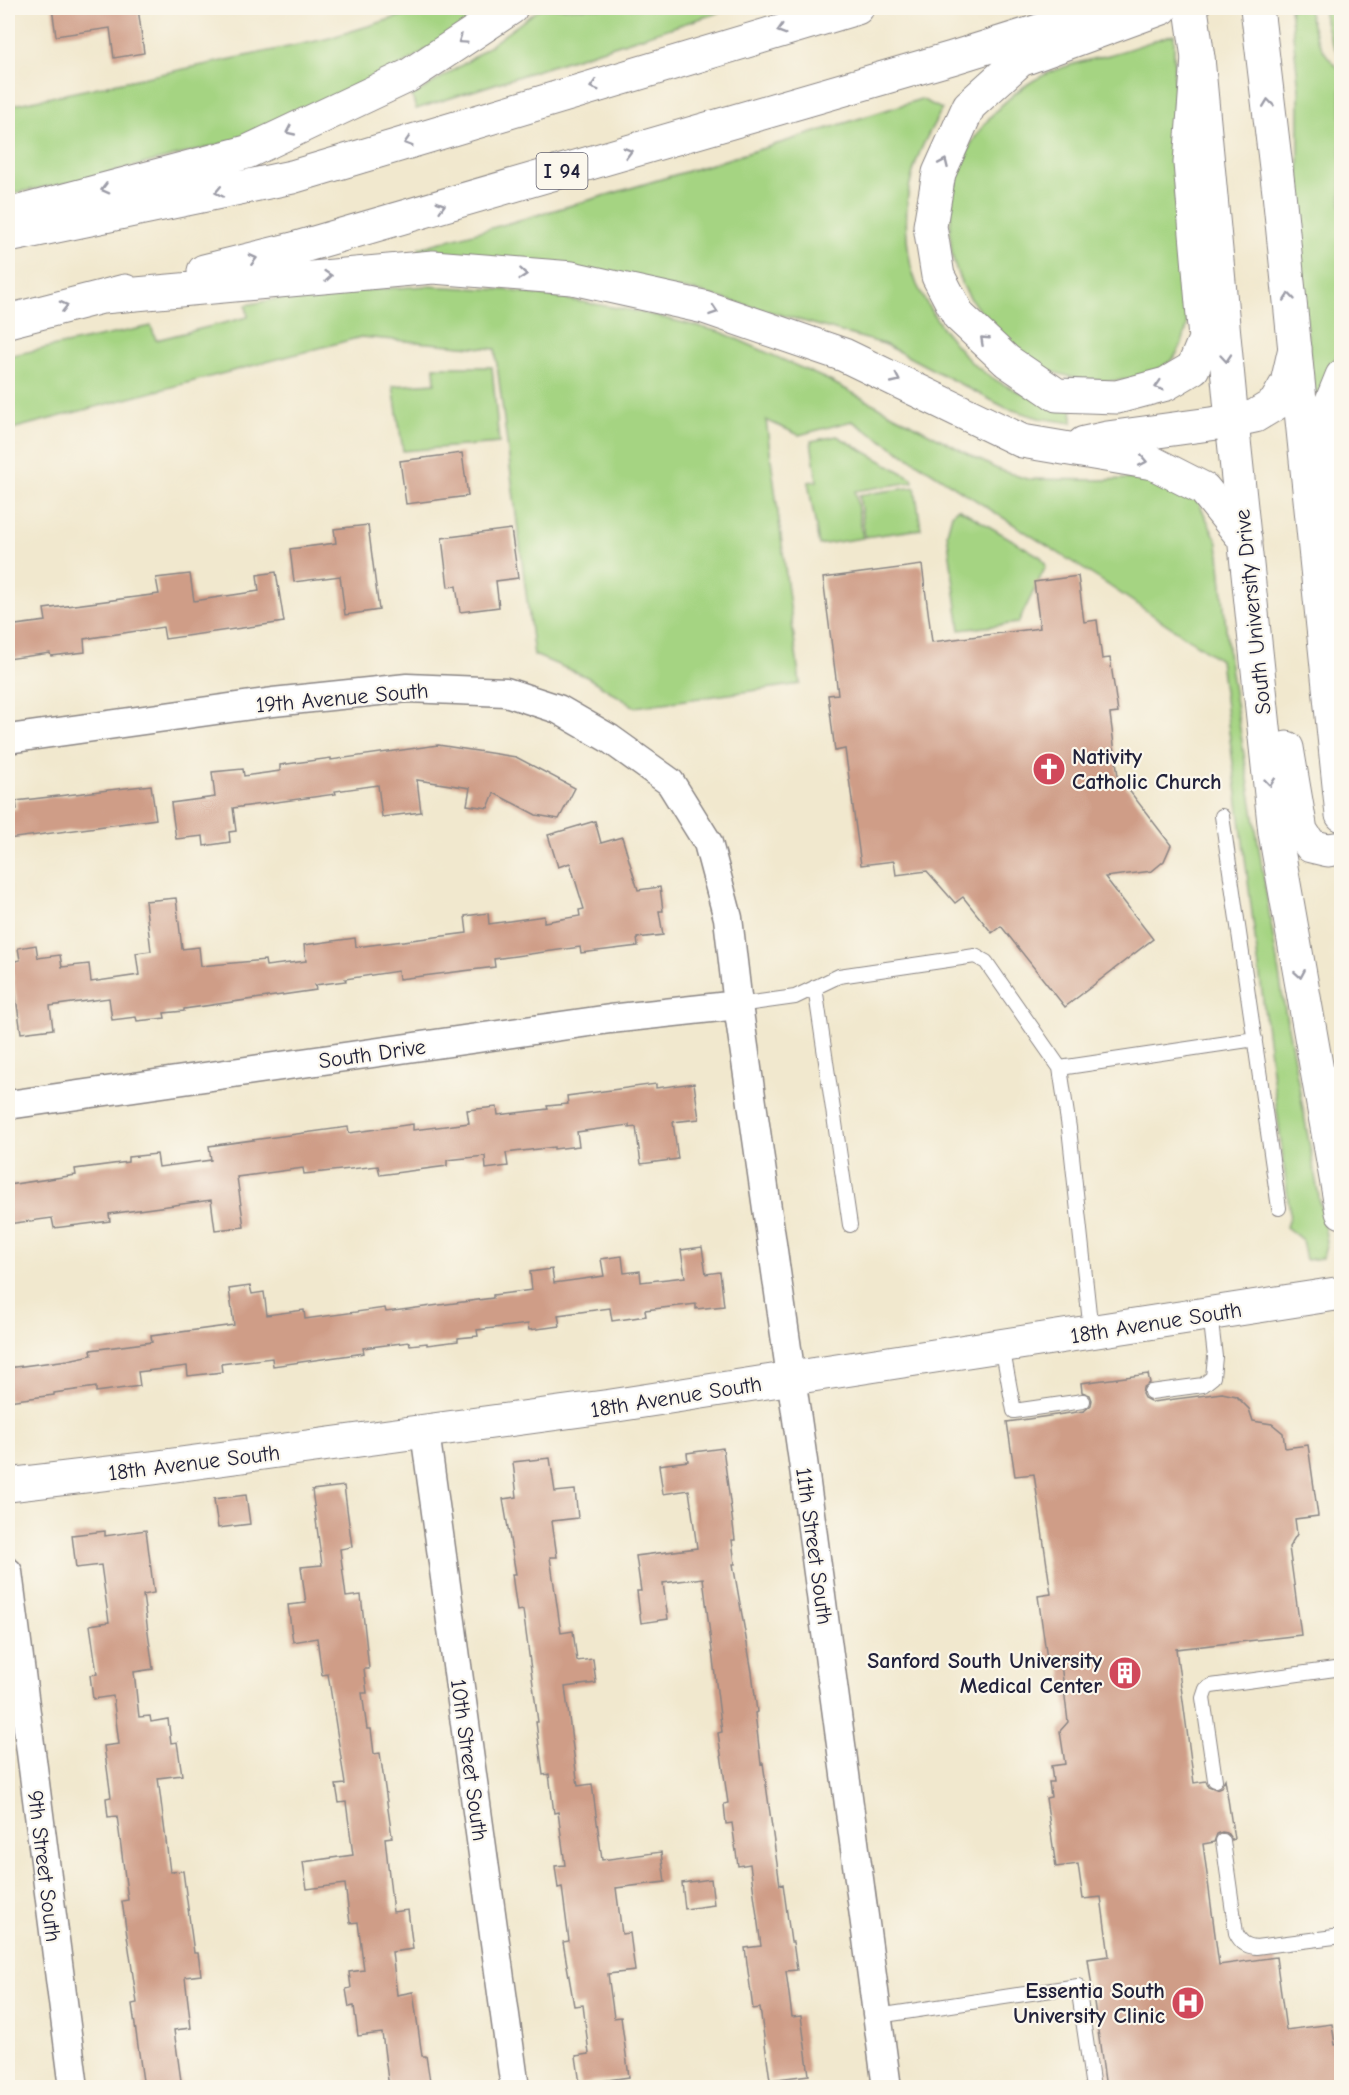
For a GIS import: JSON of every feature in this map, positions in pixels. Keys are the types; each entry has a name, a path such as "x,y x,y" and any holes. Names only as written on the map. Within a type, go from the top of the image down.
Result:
{"main road":[{"path":"8,215 247,152 408,76 511,8"},
{"path":"8,236 292,177 857,8"},
{"name":"I 94","path":"8,321 293,249 952,58 1112,8"},
{"name":"South University Drive","path":"1191,8 1198,58 1232,422 1275,833 1341,1212"},
{"path":"1257,8 1319,587 1334,667 1341,815"},
{"path":"1154,10 1020,60 969,106 939,173 930,226 938,276 959,316 1007,361 1057,395 1117,398 1166,384 1193,368 1205,339 1190,163 1198,58"},
{"path":"103,297 433,267 572,278 704,307 844,355 1022,441 1153,463 1204,489 1245,540 1260,603 1301,831 1311,846 1328,850 1341,848"},
{"path":"1065,447 1107,438 1232,422 1255,416 1275,404 1287,383 1295,348"},
{"path":"1319,587 1328,521 1323,455 1324,418 1341,376"},
{"name":"18th Avenue South","path":"8,1485 152,1468 611,1406 1341,1293"}],"street":[{"name":"19th Avenue South","path":"8,739 273,702 407,688 506,692 558,709 610,739 670,782 708,843 728,918 738,1005"},
{"name":"South Drive","path":"8,1106 610,1019 738,1005"},
{"name":"11th Street South","path":"738,1005 792,1378 887,2088"},
{"name":"10th Street South","path":"425,1432 515,2088"},
{"name":"9th Street South","path":"8,1572 74,2088"}],"lane":[{"path":"1222,816 1279,1209"},
{"path":"738,1005 795,997 839,976 975,956 986,962 1060,1068 1069,1128 1091,1332"},
{"path":"815,987 850,1225"},
{"path":"1060,1068 1255,1039"},
{"path":"1151,1392 1203,1385 1213,1377 1215,1357 1210,1313"},
{"path":"1002,1346 1014,1411 1083,1401"},
{"path":"1215,1780 1203,1698 1206,1689 1210,1686 1341,1668"},
{"path":"1223,1841 1239,1941 1247,1946 1256,1947 1341,1936"},
{"path":"878,2016 1078,1986 1093,2088"}],"green space":[{"path":"411,8 490,8 406,63 249,137 73,182 8,194 8,106 326,39 404,15"},
{"path":"541,8 733,8 416,109 412,96 470,60"},
{"path":"1290,8 1308,8 1312,27 1319,42 1328,57 1341,71 1341,348 1315,403 1299,258 1299,89"},
{"path":"1323,8 1341,8 1341,56 1326,27"},
{"path":"1174,34 1174,177 1187,326 1181,345 1175,356 1161,368 1144,376 1124,380 1081,379 1042,368 1024,357 991,324 976,306 959,277 951,248 950,221 953,194 963,161 979,131 1001,105 1037,78 1067,66 1117,53"},
{"path":"921,99 942,109 921,150 907,202 908,246 917,285 938,322 972,363 983,372 1019,392 1072,408 1072,423 1039,418 1006,408 884,344 696,291 421,258 419,248 671,176"},
{"path":"426,286 506,290 553,297 635,311 721,332 828,380 997,469 1027,479 1155,478 1197,499 1218,543 1229,660 1284,1005 1327,1241 1323,1258 1306,1260 1302,1240 1286,1227 1290,1214 1220,660 1099,579 852,421 799,435 766,420 800,684 635,707 587,677 534,655 495,349 361,337 8,430 8,356 151,326 156,340 248,317 246,305 295,295"},
{"path":"434,367 492,367 499,443 403,451 393,386 435,383"},
{"path":"837,436 912,478 913,482 855,491 863,538 819,545 808,482 817,481 811,441"},
{"path":"915,487 921,529 865,537 859,495"},
{"path":"958,508 1041,557 1046,566 1018,623 960,630 947,533 952,514"}],"building":[{"path":"52,8 138,8 144,53 114,58 110,28 56,36"},
{"path":"462,453 468,496 406,504 400,461"},
{"path":"368,525 379,610 345,615 340,576 294,582 290,549 336,543 334,529"},
{"path":"511,529 518,578 496,581 499,607 460,612 456,586 448,587 442,538"},
{"name":"Nativity Catholic Church","path":"922,565 932,642 1040,628 1034,582 1078,576 1084,622 1097,620 1102,659 1110,658 1118,713 1110,714 1118,776 1171,845 1164,861 1152,871 1105,877 1153,939 1065,1007 1001,926 992,933 963,897 955,903 927,871 896,875 894,861 861,865 845,749 835,751 828,695 838,694 823,578"},
{"path":"276,572 284,622 165,639 163,627 84,639 85,652 51,656 50,653 8,659 8,626 46,621 44,609 159,594 156,578 190,574 194,601 259,591 257,575"},
{"path":"438,745 516,757 575,788 559,819 536,815 494,793 488,808 467,805 470,788 417,780 421,812 382,817 378,785 335,791 336,794 233,808 236,831 229,832 230,842 204,846 203,836 176,839 171,803 215,797 212,772 243,769 244,776 280,771 280,765"},
{"path":"151,785 156,819 8,839 8,810 17,809 16,801"},
{"path":"595,821 601,843 622,837 638,890 660,887 663,911 659,911 663,935 637,938 638,946 581,953 580,947 494,959 495,967 399,979 398,971 345,979 346,981 315,985 316,990 164,1013 165,1018 137,1021 136,1017 112,1020 109,998 50,1006 53,1029 21,1033 11,962 20,960 18,948 36,945 38,958 60,955 62,967 89,964 91,982 139,975 136,953 151,951 145,901 176,898 182,949 199,947 201,966 265,960 266,966 306,961 304,945 355,938 356,947 467,933 465,916 488,913 489,924 544,916 544,922 580,916 579,910 584,909 570,863 558,867 548,835"},
{"path":"694,1083 699,1119 673,1122 678,1159 641,1164 636,1127 629,1128 629,1125 577,1132 579,1146 506,1153 508,1166 486,1169 485,1156 447,1160 447,1166 380,1175 378,1166 304,1174 303,1168 237,1177 244,1227 215,1230 211,1200 109,1214 110,1221 54,1228 52,1218 8,1224 8,1185 76,1175 75,1169 128,1162 128,1157 157,1154 159,1167 211,1160 209,1146 348,1127 349,1133 413,1124 413,1130 469,1123 467,1110 497,1107 498,1115 548,1109 547,1106 568,1104 567,1096 656,1084 656,1088"},
{"path":"702,1247 706,1274 720,1272 724,1306 696,1309 696,1304 645,1310 646,1316 612,1321 610,1308 558,1315 560,1326 529,1330 528,1324 477,1330 478,1336 458,1338 458,1341 427,1345 427,1343 410,1345 409,1342 363,1348 364,1353 273,1366 272,1358 221,1364 222,1372 188,1376 187,1366 138,1372 140,1386 96,1392 96,1387 8,1401 8,1368 92,1355 91,1350 152,1342 151,1336 234,1325 229,1289 250,1286 252,1294 264,1292 267,1315 304,1310 305,1319 385,1308 386,1312 493,1298 493,1295 532,1290 530,1272 552,1269 554,1283 604,1276 601,1259 622,1256 624,1273 640,1271 641,1282 685,1277 681,1250"},
{"name":"Sanford South University Medical Center","path":"1148,1374 1150,1383 1143,1388 1142,1394 1144,1398 1152,1402 1222,1393 1236,1396 1249,1409 1253,1421 1272,1424 1283,1433 1285,1448 1308,1445 1318,1516 1295,1519 1297,1534 1289,1547 1301,1635 1176,1649 1194,1783 1206,1781 1208,1786 1216,1789 1221,1787 1225,1779 1234,1839 1232,1840 1227,1833 1222,1832 1217,1834 1214,1842 1203,1844 1219,1965 1276,1957 1286,2030 1332,2024 1335,2045 1341,2044 1341,2088 1106,2088 1088,1959 1109,1956 1101,1897 1083,1899 1078,1864 1056,1867 1046,1798 1051,1797 1049,1782 1053,1782 1051,1766 1065,1764 1060,1731 1068,1722 1061,1664 1048,1666 1038,1596 1051,1594 1034,1474 1015,1476 1007,1422 1084,1411 1091,1405 1092,1400 1090,1395 1082,1392 1081,1383"},
{"path":"723,1448 735,1540 732,1540 735,1564 733,1564 752,1672 761,1764 763,1763 780,1885 783,1884 797,1970 786,1971 792,2017 801,2016 809,2075 770,2080 760,2008 753,2009 745,1948 761,1946 750,1864 738,1866 732,1823 726,1824 724,1804 728,1803 718,1733 722,1732 703,1578 663,1583 668,1619 641,1623 637,1591 641,1591 636,1556 697,1548 689,1490 663,1494 659,1465 688,1461 687,1453"},
{"path":"550,1458 555,1492 575,1490 578,1518 552,1521 557,1557 550,1557 561,1633 573,1631 577,1661 593,1659 596,1683 565,1687 578,1786 592,1784 602,1860 661,1852 665,1882 616,1888 622,1934 630,1933 635,1971 608,1974 614,2018 621,2017 629,2077 580,2084 576,2056 589,2054 583,2005 574,2006 563,1942 569,1941 562,1887 558,1888 555,1866 565,1865 558,1812 554,1813 549,1774 543,1775 523,1610 517,1611 512,1574 516,1574 503,1499 517,1497 513,1462"},
{"path":"344,1486 352,1547 340,1549 346,1597 361,1595 369,1669 364,1669 367,1693 362,1693 367,1729 371,1729 374,1754 380,1753 392,1837 385,1838 393,1912 408,1910 413,1949 392,1952 397,1995 413,1992 422,2056 426,2056 431,2088 389,2088 382,2033 358,2036 354,2006 349,2007 346,1989 351,1988 349,1972 364,1970 358,1922 350,1923 345,1884 307,1889 303,1862 353,1855 346,1802 339,1803 336,1785 345,1784 328,1674 322,1675 317,1638 293,1642 288,1605 306,1603 301,1567 322,1565 312,1490"},
{"path":"246,1495 250,1524 218,1528 214,1499"},
{"path":"146,1530 154,1593 143,1595 153,1669 134,1672 139,1717 150,1716 151,1722 168,1719 171,1743 177,1742 182,1775 158,1778 170,1872 183,1871 194,1953 198,1953 201,1975 185,1977 191,2028 174,2030 182,2088 144,2088 132,2004 137,2003 122,1901 128,1900 117,1816 108,1817 106,1798 111,1797 104,1746 119,1744 113,1696 93,1699 90,1675 97,1674 90,1625 109,1622 101,1565 76,1568 72,1535 105,1531 105,1536"},
{"path":"711,1879 714,1905 685,1909 682,1883"}],"place":[{"name":"Nativity Catholic Church","path":"1049,769"},
{"name":"Sanford South University Medical Center","path":"1125,1673"},
{"name":"Essentia South University Clinic","path":"1188,2003"}]}
